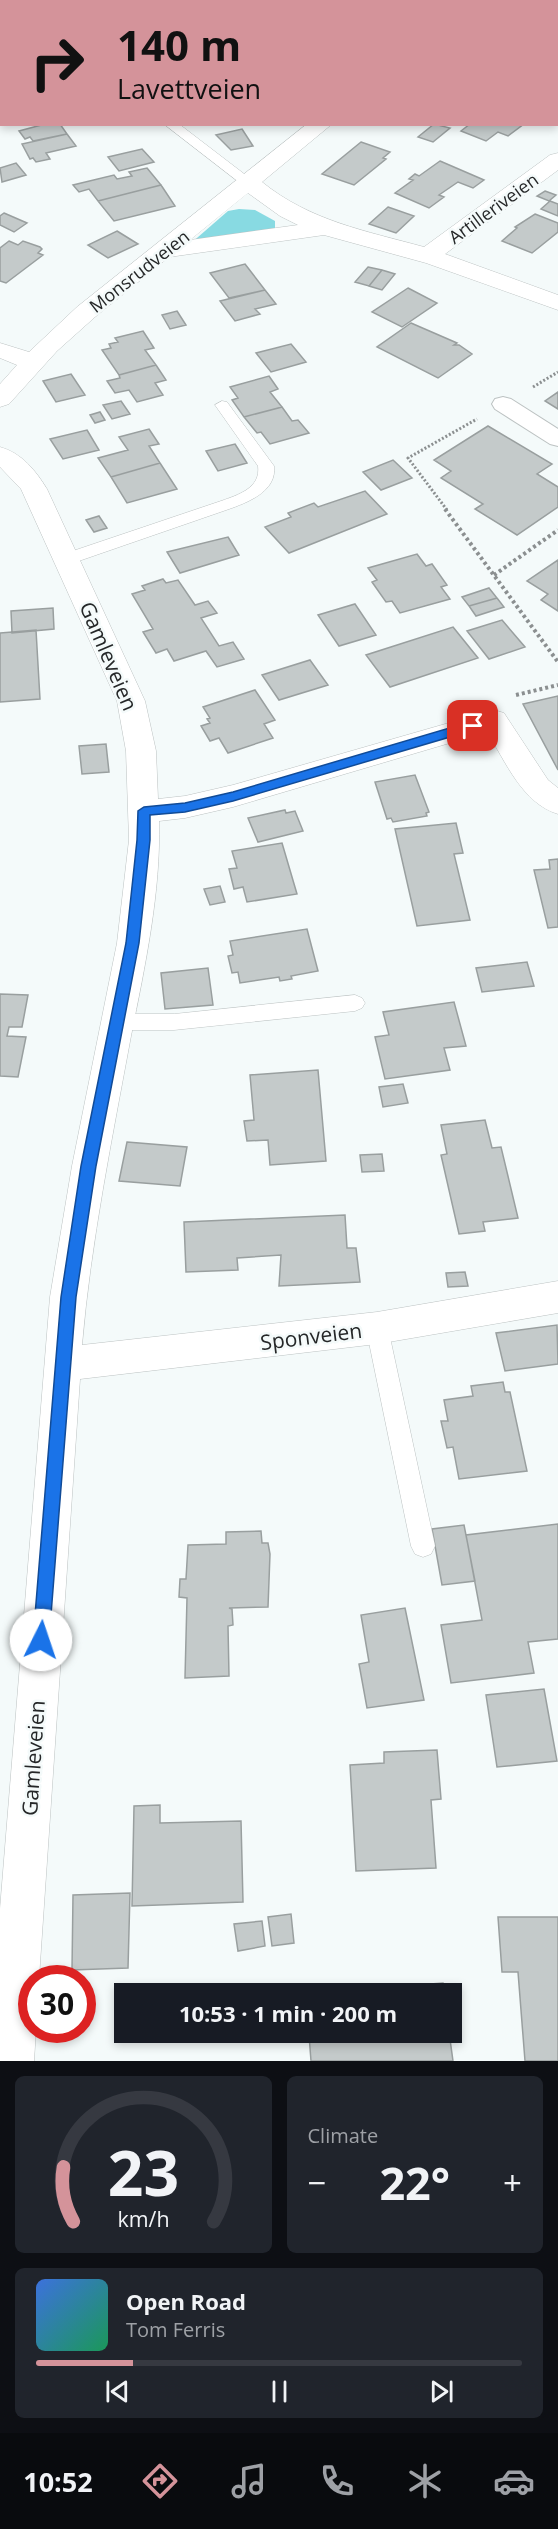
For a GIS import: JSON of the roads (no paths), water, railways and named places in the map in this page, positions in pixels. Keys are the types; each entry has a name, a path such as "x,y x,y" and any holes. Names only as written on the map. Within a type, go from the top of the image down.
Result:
{"street":[{"name":"Monsrudveien","path":"33,362 86,312 319,126"},
{"name":"Artilleriveien","path":"427,256 558,160"},
{"name":"Artilleriveien","path":"249,183 297,218 323,228 427,256 558,303"},
{"name":"Artilleriveien","path":"165,251 323,228"},
{"path":"0,350 33,362 0,399"},
{"path":"503,404 558,440"},
{"name":"Gamleveien","path":"0,455 27,476 131,701 141,751 144,811 138,909 79,1222 68,1297 10,2061"},
{"path":"144,811 185,807 233,796 494,720 537,788 558,803"},
{"name":"Sponveien","path":"63,1364 376,1328 558,1297"}],"lane":[{"path":"173,126 249,183"},
{"path":"67,559 219,507 251,494 260,487 265,482 268,471 266,465 222,405"},
{"path":"118,1022 174,1022 355,1003"},
{"path":"376,1328 423,1546"}]}
